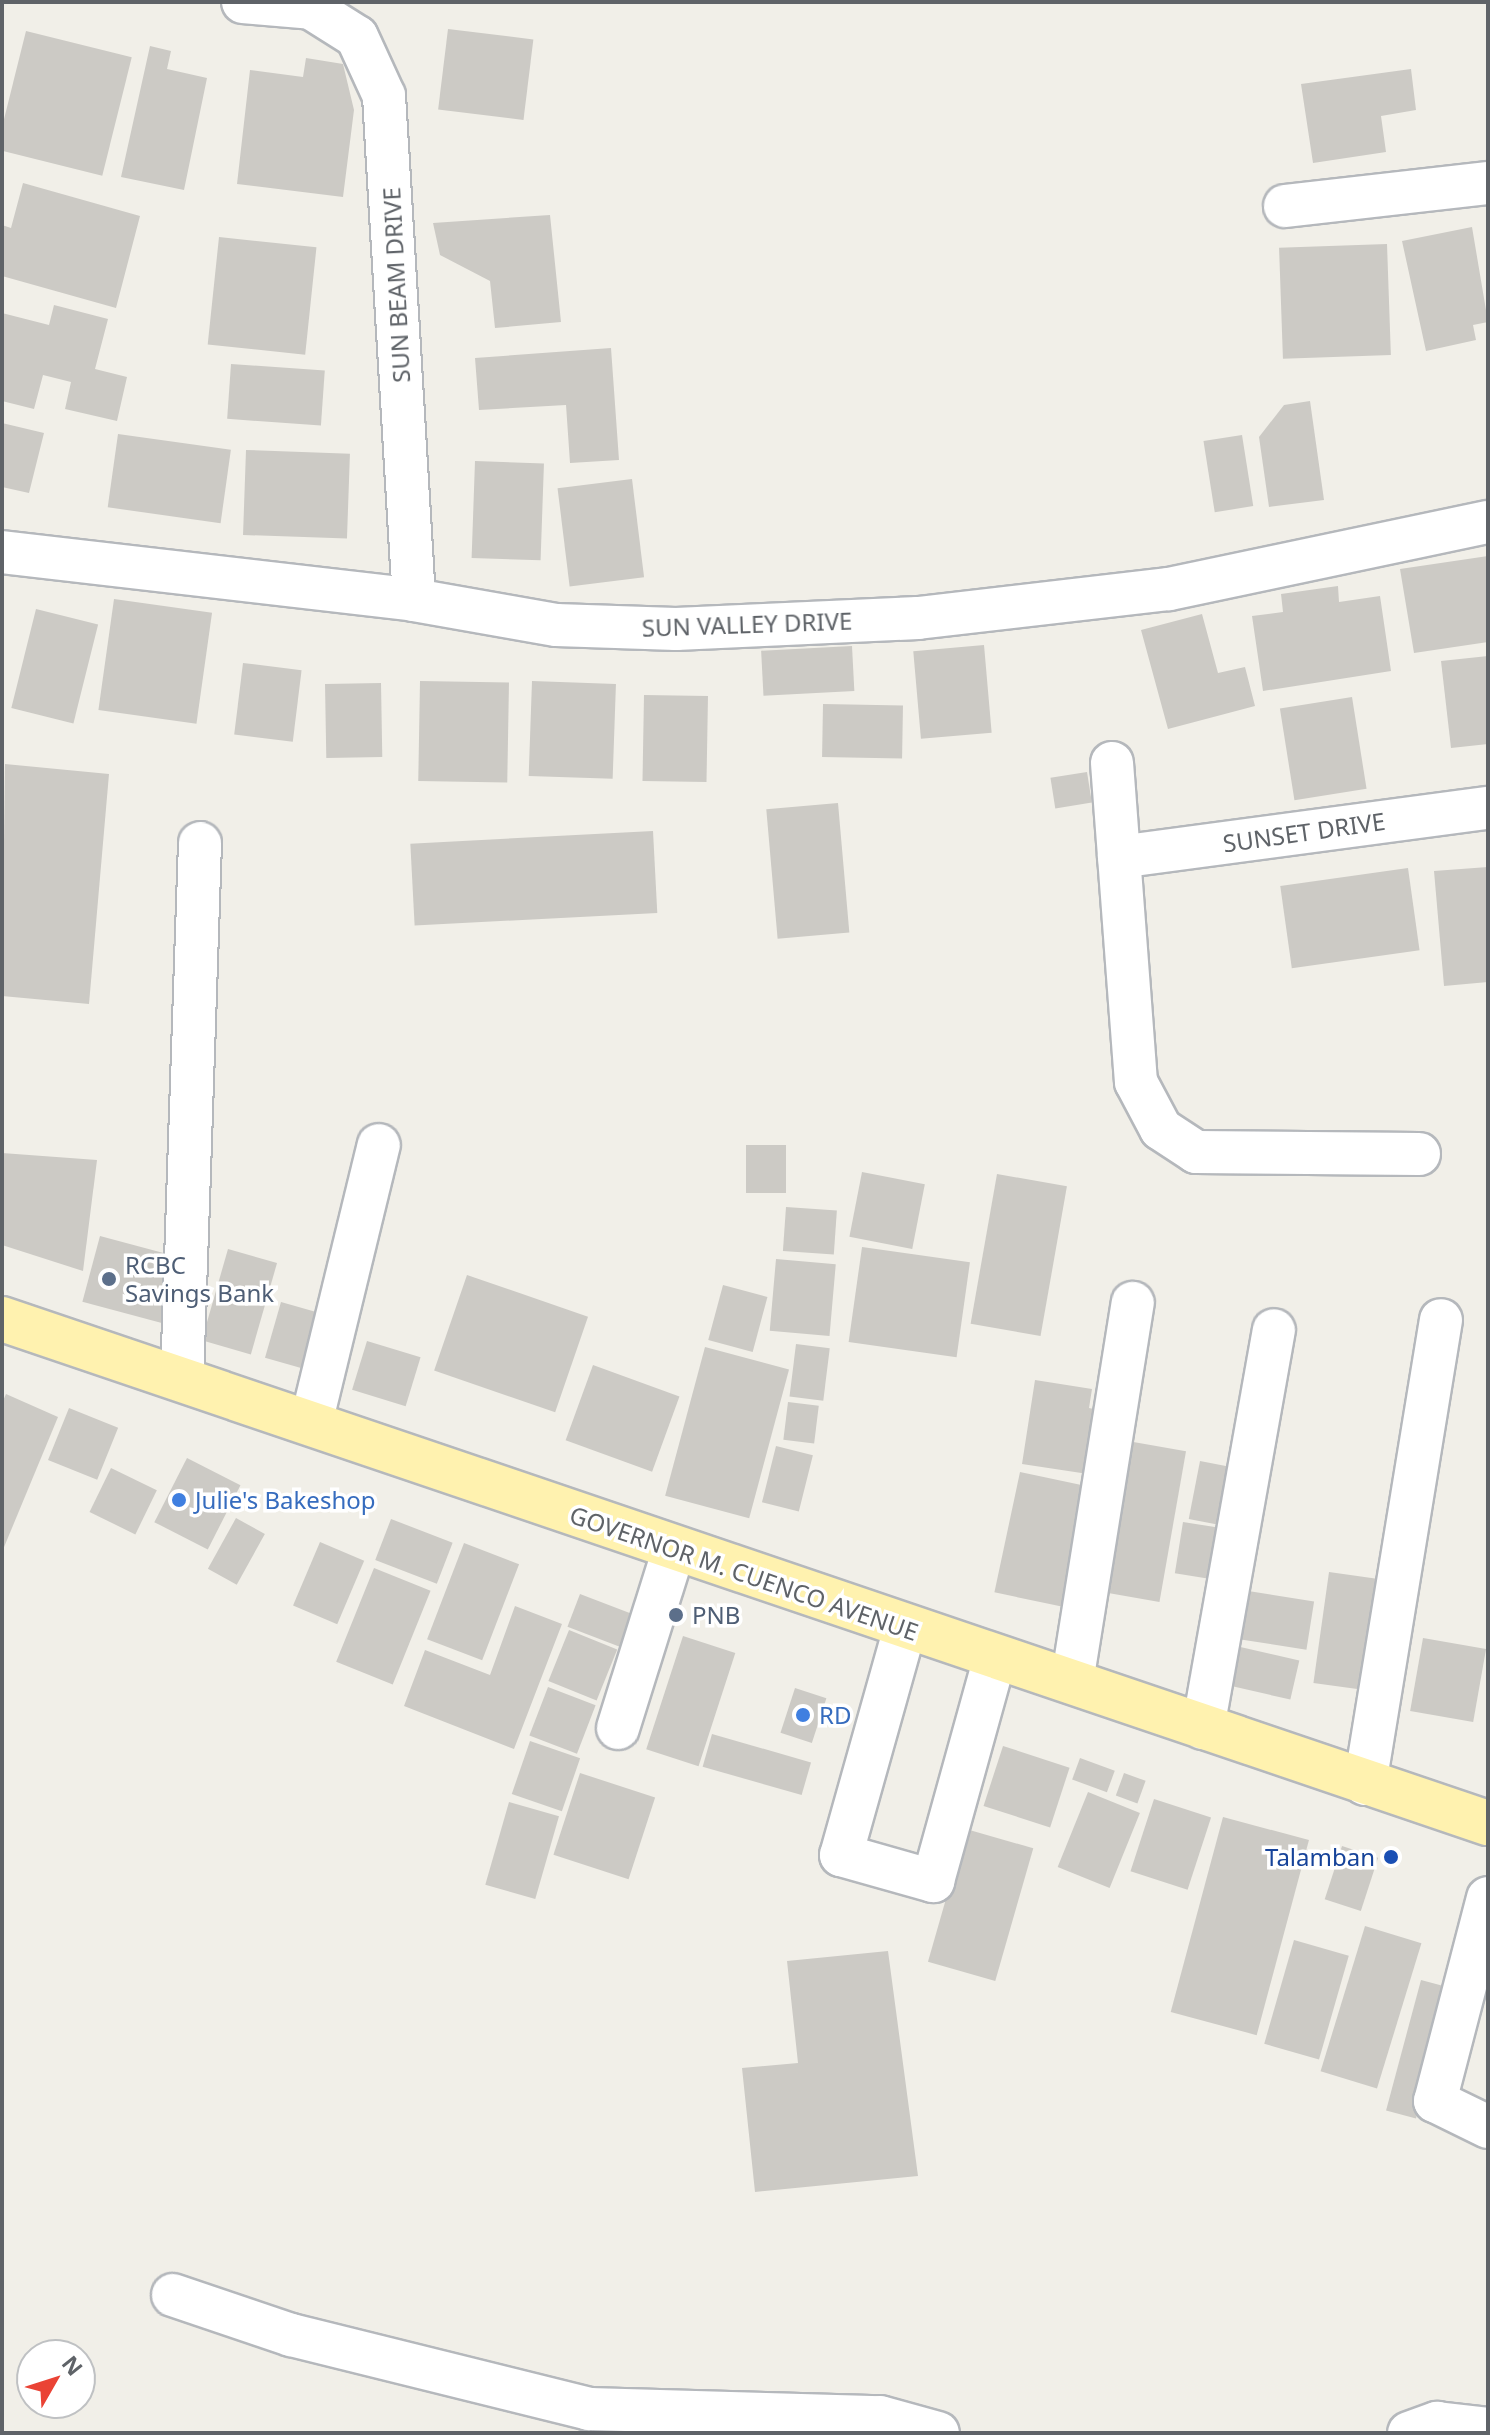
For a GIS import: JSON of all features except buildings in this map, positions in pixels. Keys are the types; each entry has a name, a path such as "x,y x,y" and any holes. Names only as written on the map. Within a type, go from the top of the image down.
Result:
{"main road":[{"name":"GOVERNOR M. CUENCO AVENUE","path":"2,1319 905,1628 1488,1823"}],"street":[{"path":"243,2 312,5"},
{"name":"SUN BEAM DRIVE","path":"312,5 357,37 384,96 414,600"},
{"path":"1285,206 1488,183"},
{"name":"SUN VALLEY DRIVE","path":"2,552 414,600 556,625 676,629 918,618 1169,589 1488,522"},
{"path":"1112,763 1136,1082 1161,1129 1196,1152 1419,1154"},
{"name":"SUNSET DRIVE","path":"1119,857 1488,808"},
{"path":"182,1380 200,843"},
{"path":"311,1423 379,1145"},
{"path":"1072,1682 1133,1303"},
{"path":"1365,1784 1441,1320"},
{"path":"1203,1728 1274,1330"},
{"path":"618,1728 674,1549"},
{"path":"905,1628 841,1855 933,1881 995,1658"},
{"path":"1488,1898 1482,1941 1435,2101 1488,2127"},
{"path":"173,2295 291,2335 589,2409 880,2417 938,2433"},
{"path":"1409,2433 1437,2423 1488,2429"}],"place":[{"name":"RCBC Savings Bank","path":"109,1279"},
{"name":"Julie's Bakeshop","path":"179,1500"},
{"name":"PNB","path":"676,1615"},
{"name":"RD","path":"803,1715"},
{"name":"Talamban","path":"1391,1857"}]}
